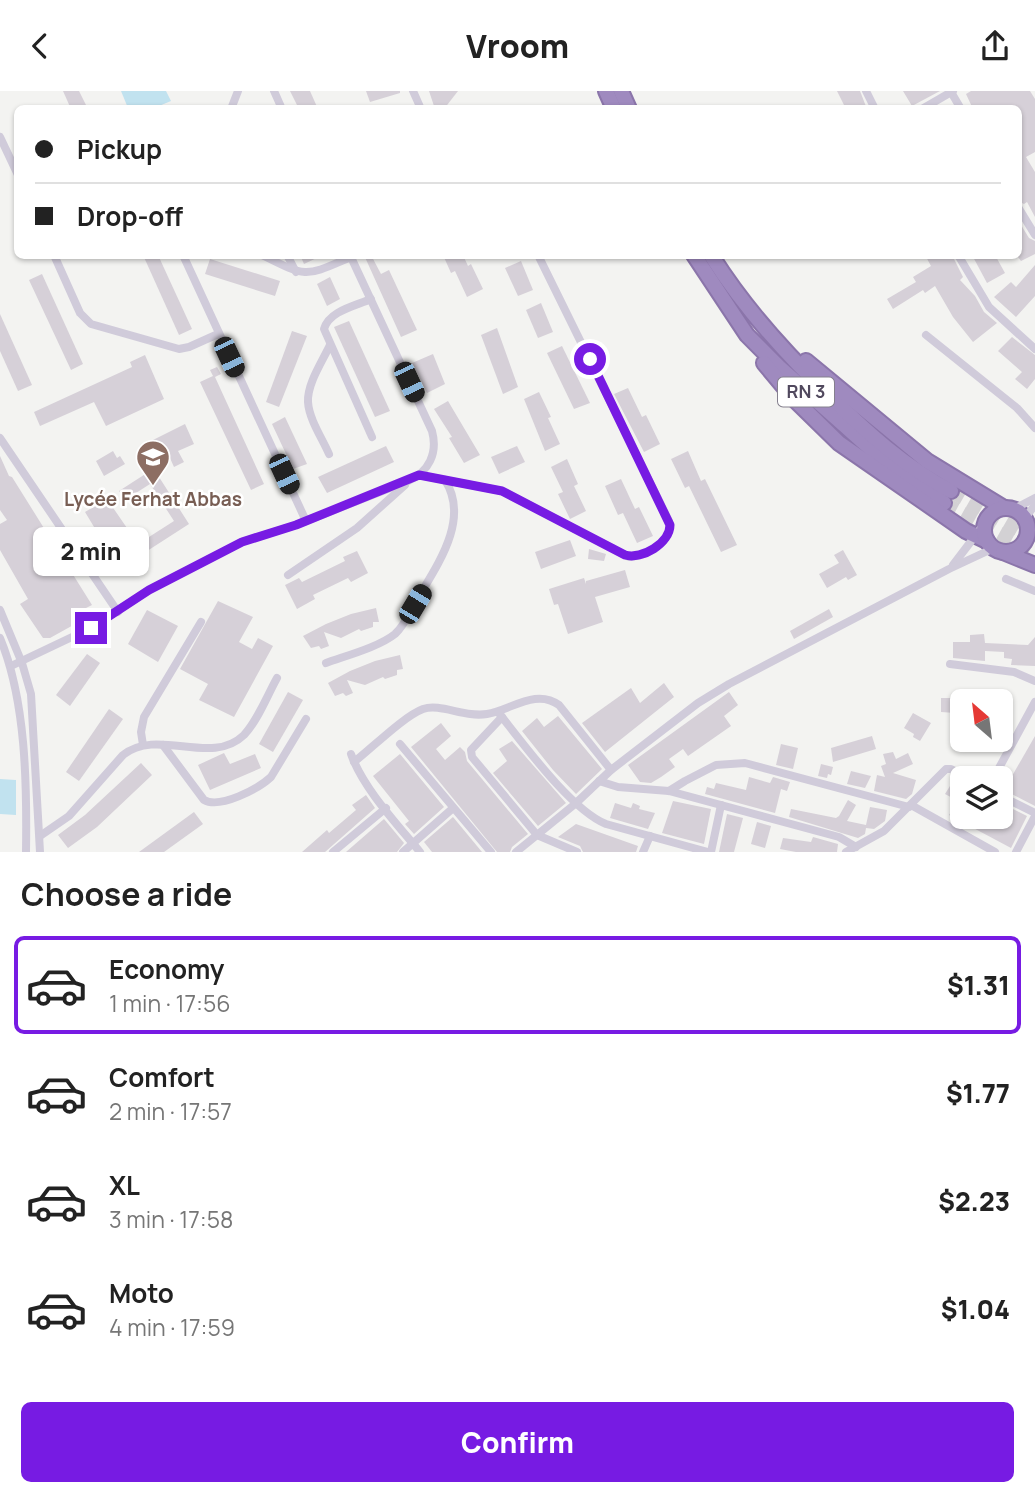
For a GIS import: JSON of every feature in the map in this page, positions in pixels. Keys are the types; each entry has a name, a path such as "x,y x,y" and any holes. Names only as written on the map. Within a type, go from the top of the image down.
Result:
{"highway":[{"name":"RN 3","path":"697,259 747,335 845,428 948,497 932,481 878,442 803,371 761,325 714,259"},
{"path":"761,325 782,339 884,428 927,461 1021,516 1028,532 1025,541 1013,550 990,544 984,533 985,523 992,512 1021,516"},
{"path":"747,335 759,356 794,400 839,443 990,544 1035,565"}],"street":[{"path":"929,105 952,92"},
{"path":"0,137 14,167"},
{"path":"1022,214 1035,235"},
{"path":"56,259 80,313 91,324 179,349 186,349 218,334"},
{"path":"185,259 306,521"},
{"path":"270,259 296,272 313,272 344,259"},
{"path":"289,259 296,272"},
{"path":"11,666 22,663 118,612 149,590 242,542 306,521 408,481 428,466 433,455 433,437 352,259"},
{"path":"419,475 502,491 629,557 661,543 670,533 669,521 540,259"},
{"path":"960,259 989,307 1035,349"},
{"path":"371,299 329,318 324,329 372,437"},
{"path":"926,335 1017,408 1035,428"},
{"path":"329,454 310,413 308,402 309,391 330,345"},
{"path":"0,438 118,612"},
{"path":"326,663 385,640 400,629 431,576 452,532 454,508 445,479"},
{"path":"288,575 357,528 408,481"},
{"path":"1021,516 1035,498"},
{"path":"1021,516 1035,505"},
{"path":"516,852 575,804 611,770 698,703 729,684 949,569 990,544"},
{"path":"949,569 990,544"},
{"path":"1006,579 1035,591"},
{"path":"0,610 22,663 32,706 40,852"},
{"path":"143,745 141,732 144,717 201,622"},
{"path":"0,638 11,666 20,718 26,852"},
{"path":"950,664 1014,672 1035,681"},
{"path":"40,836 54,829 69,816 123,755 143,745 211,748 235,741 250,728 277,678"},
{"path":"421,852 386,809 352,758 419,711 437,708 476,715 500,714 538,698 555,702 611,770"},
{"path":"1000,766 1035,702"},
{"path":"500,714 575,804 599,821 682,849 710,852 721,805"},
{"path":"500,714 471,750 471,756 537,835 577,852"},
{"path":"163,745 204,800 212,804 244,793 271,778 306,719"},
{"path":"400,744 452,809 491,852"},
{"path":"669,791 716,765 744,763 910,806 995,852"},
{"path":"846,852 884,831 946,769 950,769"},
{"path":"599,782 618,787 669,791 839,838 856,847"},
{"path":"1013,803 1035,815 1016,852"},
{"path":"333,852 386,809"},
{"path":"403,852 452,809"},
{"path":"643,852 650,836"}],"shaded area":[{"path":"121,91 166,91 171,101 161,105 127,105"},
{"path":"0,779 16,780 16,815 0,814"}],"building":[{"path":"63,91 79,91 86,105 69,105"},
{"path":"290,91 310,91 316,105 297,105"},
{"path":"366,91 400,91 400,93 370,102"},
{"path":"429,91 458,91 447,105 434,105"},
{"path":"837,91 860,91 865,105 844,105"},
{"path":"903,91 940,91 914,105"},
{"path":"971,91 1030,91 1035,99 1035,152 1026,157 1035,172 1035,217 1027,202 1022,203 1022,105 971,105 966,94"},
{"path":"1022,227 1029,238 1035,241 1035,254 1021,261"},
{"path":"145,259 160,259 192,329 179,335"},
{"path":"210,259 280,281 275,296 205,274"},
{"path":"302,259 315,259 304,264"},
{"path":"366,259 373,259 381,274 389,270 417,330 401,337"},
{"path":"445,259 465,259 468,266 471,264 483,289 467,297 455,271 451,273"},
{"path":"927,259 954,259 963,277 960,280 975,296 984,312 997,323 973,342 953,317 935,286 925,293 923,290 893,309 887,299 916,282 913,277 931,266"},
{"path":"974,259 997,259 1005,273 987,283"},
{"path":"521,261 533,290 518,296 505,268"},
{"path":"1035,265 1035,296 1016,317 994,297 1011,282 1016,287"},
{"path":"42,274 83,364 71,370 29,280"},
{"path":"330,277 340,299 327,306 317,284"},
{"path":"541,303 553,332 538,338 526,310"},
{"path":"0,314 32,385 18,391 0,351"},
{"path":"349,321 390,411 375,417 334,327"},
{"path":"497,328 518,387 503,394 481,335"},
{"path":"292,331 307,336 279,407 266,402"},
{"path":"1012,337 1035,355 1035,379 1027,389 1015,379 1022,372 998,351"},
{"path":"562,346 590,403 574,409 547,353"},
{"path":"433,354 445,384 427,393 412,363"},
{"path":"145,355 164,399 106,426 94,402 40,426 34,412 132,367 130,362"},
{"path":"217,367 221,374 215,377 264,484 251,490 200,382 213,376 210,370"},
{"path":"628,388 642,417 646,415 660,444 644,452 614,394"},
{"path":"539,392 560,444 545,451 524,399"},
{"path":"448,401 480,455 464,463 449,438 452,437 434,409"},
{"path":"285,417 307,464 293,469 272,424"},
{"path":"185,424 194,444 178,451 184,462 174,467 165,447 144,457 139,447"},
{"path":"386,446 394,462 327,493 318,477"},
{"path":"517,446 525,462 499,474 491,457"},
{"path":"113,451 125,464 104,476 96,461"},
{"path":"688,451 701,481 705,479 737,545 721,552 689,486 685,488 671,459"},
{"path":"0,456 9,476 92,605 86,608 88,611 83,614 86,618 50,638 43,638 20,604 28,599 0,550 0,524 7,520 0,510"},
{"path":"567,459 578,484 574,486 586,511 570,519 558,494 563,492 551,467"},
{"path":"150,471 156,480 159,477 189,524 144,553 147,559 128,571 126,567 120,570 85,512 107,499 138,544 174,521 150,484 125,500 119,491"},
{"path":"621,479 635,509 639,507 653,536 637,543 623,513 618,515 605,486"},
{"path":"570,540 576,556 541,569 535,552"},
{"path":"589,549 606,554 604,561 588,559"},
{"path":"843,550 857,575 848,580 846,577 827,588 819,574 839,563 834,555"},
{"path":"357,551 368,573 351,582 348,578 313,595 315,599 297,609 285,585 299,578 302,582 345,561 343,557"},
{"path":"625,570 630,587 595,597 603,622 568,634 558,604 554,605 549,589 584,578 586,584 586,581"},
{"path":"218,601 253,617 239,642 252,649 258,638 273,646 234,717 199,700 208,684 180,669"},
{"path":"376,608 379,622 373,622 373,627 361,631 359,629 341,638 324,632 329,646 311,648 303,636 351,614"},
{"path":"829,609 833,617 794,639 790,631"},
{"path":"147,610 178,626 158,662 128,644"},
{"path":"984,634 985,643 1028,645 1035,637 1035,666 1011,665 1012,659 1004,658 1004,652 985,651 985,661 953,658 953,642 970,642 970,635"},
{"path":"87,654 100,663 70,706 56,695"},
{"path":"400,655 403,669 397,670 397,675 385,679 383,677 365,685 347,680 353,693 346,696 343,693 335,696 328,683 375,661"},
{"path":"664,683 674,697 605,752 582,723 631,688 640,703"},
{"path":"288,692 303,700 273,752 259,744"},
{"path":"729,692 738,705 724,716 731,726 688,756 683,749 669,759 675,767 661,777 651,783 640,782 628,765"},
{"path":"941,698 950,698 950,713 941,712"},
{"path":"109,709 123,719 79,781 66,772"},
{"path":"913,713 931,723 920,741 904,728"},
{"path":"558,716 602,769 576,794 522,731 537,718 544,727"},
{"path":"441,723 451,736 436,749 445,760 460,747 465,752 467,761 528,834 512,847 510,852 497,852 411,747"},
{"path":"872,736 876,749 833,762 831,748"},
{"path":"1035,736 1035,806 1013,795 1013,774"},
{"path":"512,741 566,803 538,826 493,773 507,761 499,749"},
{"path":"781,744 798,748 793,769 776,765"},
{"path":"893,752 896,759 908,753 913,764 893,773 916,780 912,794 906,799 874,791 877,775 885,777 881,766 886,764 883,754"},
{"path":"224,753 230,764 255,754 261,768 210,790 198,765"},
{"path":"400,754 444,807 414,834 405,824 409,821 373,776"},
{"path":"141,763 152,775 97,827 68,848 58,835 85,815"},
{"path":"821,764 833,767 827,778 818,776"},
{"path":"851,771 871,776 865,788 847,784"},
{"path":"749,777 770,783 773,777 790,782 787,791 781,789 775,813 705,794 707,787 714,789 716,783 746,790"},
{"path":"366,795 375,808 325,852 302,852 356,810 352,805"},
{"path":"848,800 856,805 847,821 866,825 870,807 887,810 885,821 874,829 866,828 865,834 858,838 789,817 791,809 836,818"},
{"path":"673,801 711,809 704,844 662,833"},
{"path":"615,803 631,808 633,803 640,806 639,809 655,813 648,829 610,818"},
{"path":"1013,809 1027,816 1011,848 975,829 1013,829"},
{"path":"194,812 203,824 164,852 139,852"},
{"path":"727,814 743,818 734,852 719,852"},
{"path":"453,817 482,852 432,852 424,842"},
{"path":"384,819 404,843 397,852 346,852"},
{"path":"757,822 771,826 765,848 751,844"},
{"path":"576,824 638,846 636,852 583,852 580,846 558,837"},
{"path":"813,837 838,844 837,852 796,852 780,849 783,838 811,842"}],"tunnel":[{"path":"951,491 1035,539"},
{"path":"944,503 1035,553"}],"place":[{"name":"Lycée Ferhat Abbas","path":"153,487"}],"route":[{"path":"91,628 149,590 242,542 296,525 419,475 502,491 629,557 639,555 665,540 670,533 670,525 590,359"}]}
